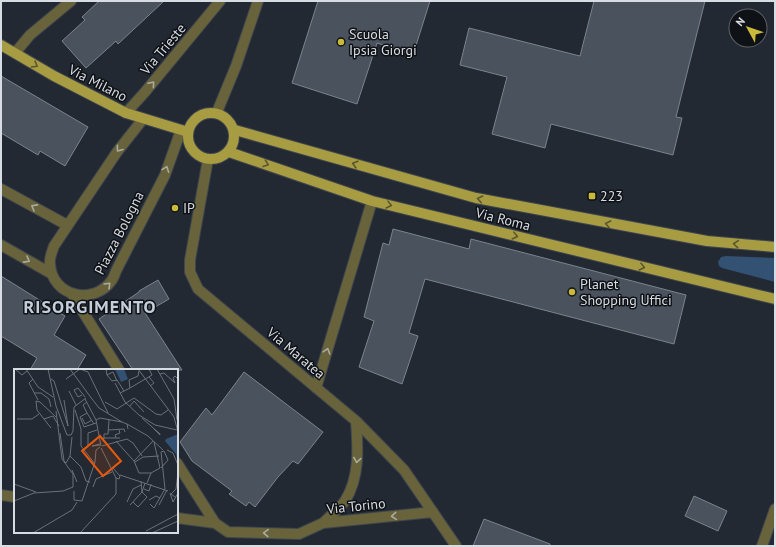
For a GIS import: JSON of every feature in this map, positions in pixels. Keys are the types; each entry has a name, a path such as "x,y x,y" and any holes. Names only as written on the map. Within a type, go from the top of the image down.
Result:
{"main road":[{"name":"Via Milano","path":"1,45 54,76 126,113 184,131"},
{"path":"217,112 228,119 234,130 234,141 229,152 220,158 208,159 199,156 192,150 184,131 193,120 204,113 217,112"},
{"name":"Via Roma","path":"234,130 476,198 693,239 775,247"},
{"name":"Via Roma","path":"229,152 372,201 775,299"}],"street":[{"path":"15,54 30,35 71,1"},
{"name":"Via Trieste","path":"126,113 220,1"},
{"path":"217,112 236,66 258,1"},
{"path":"118,369 72,294 62,288 54,280 50,265 50,257 54,246 117,152 143,119"},
{"name":"Piazza Bologna","path":"72,294 83,296 95,294 105,288 112,280 165,175 184,131"},
{"name":"Via Maratea","path":"208,159 190,260 190,272 198,289 356,422 404,470 456,546"},
{"path":"1,188 68,225"},
{"path":"316,388 372,201"},
{"path":"1,245 52,274"},
{"path":"323,523 344,502 352,488 358,454 356,422"},
{"path":"178,464 214,523"},
{"path":"1,495 14,498"},
{"path":"762,546 775,509"},
{"name":"Via Torino","path":"178,518 214,523 228,532 299,534 323,523 432,512"}],"shaded area":[{"path":"721,257 775,258 775,282 722,268 719,266 718,262"}],"building":[{"path":"99,1 164,1 118,44 116,41 86,68 62,41 85,20 82,17"},
{"name":"Scuola Ipsia Giorgi","path":"318,1 430,1 413,55 377,43 357,104 292,83"},
{"path":"594,1 705,1 676,117 682,118 673,155 551,124 545,148 492,134 507,77 460,65 469,28 580,56"},
{"path":"1,76 88,127 65,166 40,151 38,155 1,133"},
{"path":"393,229 469,249 471,239 686,295 674,344 425,279 409,333 418,336 402,384 359,367 374,321 364,317 383,243 389,245"},
{"path":"1,276 65,316 54,335 86,355 78,369 31,369 37,358 1,336"},
{"path":"158,280 169,299 145,313 182,370 132,369 99,319 139,291"},
{"path":"244,372 323,432 298,464 293,461 278,477 255,507 249,502 246,506 229,494 232,491 192,461 180,442 206,408 212,415"},
{"path":"694,496 727,511 718,531 685,516"},
{"path":"484,519 550,544 550,546 473,546"}],"place":[{"name":"Scuola Ipsia Giorgi","path":"341,42"},
{"name":"223","path":"592,196"},
{"name":"IP","path":"175,208"},
{"name":"Planet Shopping Uffici","path":"572,292"}],"district":[{"name":"RISORGIMENTO","path":"90,307"}]}
